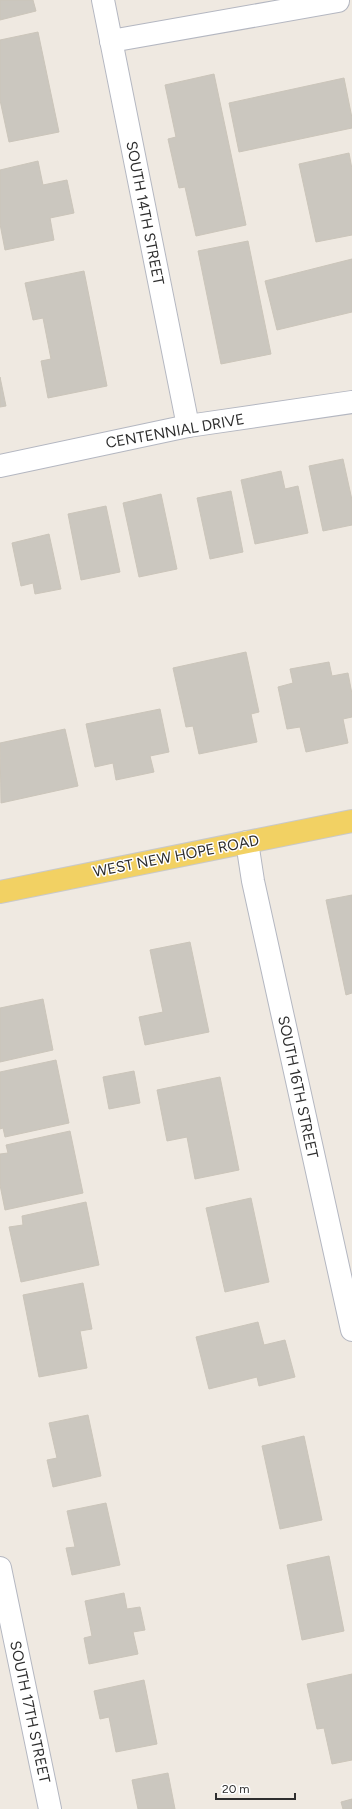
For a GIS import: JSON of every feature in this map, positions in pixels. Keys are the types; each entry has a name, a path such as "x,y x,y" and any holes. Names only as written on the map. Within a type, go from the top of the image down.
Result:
{"main road":[{"name":"WEST NEW HOPE ROAD","path":"0,892 352,821"}],"street":[{"name":"SOUTH 14TH STREET","path":"103,0 188,426"},
{"path":"111,41 338,1"},
{"name":"CENTENNIAL DRIVE","path":"0,466 188,426 352,402"},
{"name":"SOUTH 16TH STREET","path":"247,842 253,881 352,1330"},
{"name":"SOUTH 17TH STREET","path":"0,1568 50,1809"}],"building":[{"path":"0,0 33,0 36,11 0,20"},
{"path":"38,32 59,132 9,142 0,100 0,40"},
{"path":"214,74 246,225 196,236 185,187 179,188 168,139 176,137 165,85"},
{"path":"344,78 352,118 352,128 239,152 229,103"},
{"path":"349,153 352,169 352,235 316,242 299,164"},
{"path":"38,161 43,185 67,180 74,213 50,218 54,240 5,250 0,224 0,170"},
{"path":"248,241 271,354 221,364 198,251"},
{"path":"352,259 352,312 277,330 265,281"},
{"path":"84,271 107,386 48,398 41,361 51,359 43,318 33,320 25,283"},
{"path":"0,377 6,406 0,407"},
{"path":"343,459 352,500 352,525 323,531 309,466"},
{"path":"281,471 285,489 298,486 308,533 255,544 241,480"},
{"path":"231,491 243,552 210,559 197,498"},
{"path":"161,494 177,569 139,577 123,503"},
{"path":"106,506 120,572 81,580 68,514"},
{"path":"49,534 61,589 35,594 33,583 21,586 12,543"},
{"path":"246,652 259,712 251,714 257,742 199,754 193,726 186,727 173,668"},
{"path":"329,662 332,676 348,673 352,694 352,717 343,719 348,743 306,752 300,727 287,729 278,687 293,683 290,669"},
{"path":"160,709 169,752 150,756 154,772 116,780 113,763 95,767 86,724"},
{"path":"65,729 78,786 1,803 0,743"},
{"path":"352,895 352,993 346,995 326,900"},
{"path":"190,942 209,1032 145,1045 139,1017 163,1012 150,950"},
{"path":"43,999 53,1050 0,1062 0,1008"},
{"path":"56,1060 69,1123 5,1137 3,1128 0,1129 0,1072"},
{"path":"134,1071 140,1103 109,1109 103,1077"},
{"path":"220,1077 239,1170 195,1179 187,1137 167,1141 157,1090"},
{"path":"70,1131 83,1193 5,1210 0,1185 0,1154 8,1153 6,1145"},
{"path":"251,1198 269,1282 225,1292 206,1208"},
{"path":"86,1202 99,1265 21,1282 9,1227 23,1225 22,1216"},
{"path":"83,1283 92,1329 80,1331 87,1368 39,1377 23,1295"},
{"path":"258,1322 264,1345 285,1340 295,1377 259,1386 257,1377 209,1389 196,1337"},
{"path":"88,1415 101,1476 53,1487 47,1460 57,1458 49,1423"},
{"path":"304,1436 322,1520 280,1529 262,1446"},
{"path":"106,1503 120,1565 72,1575 66,1548 75,1547 67,1511"},
{"path":"329,1556 344,1631 302,1640 287,1565"},
{"path":"124,1593 127,1609 140,1607 145,1630 133,1632 138,1654 89,1664 84,1638 92,1636 85,1601"},
{"path":"352,1674 352,1760 332,1764 324,1728 317,1729 307,1684"},
{"path":"144,1680 157,1744 116,1752 109,1717 100,1719 94,1691"},
{"path":"168,1773 175,1809 138,1809 132,1780"},
{"path":"352,1799 352,1809 343,1809 341,1802"}]}
